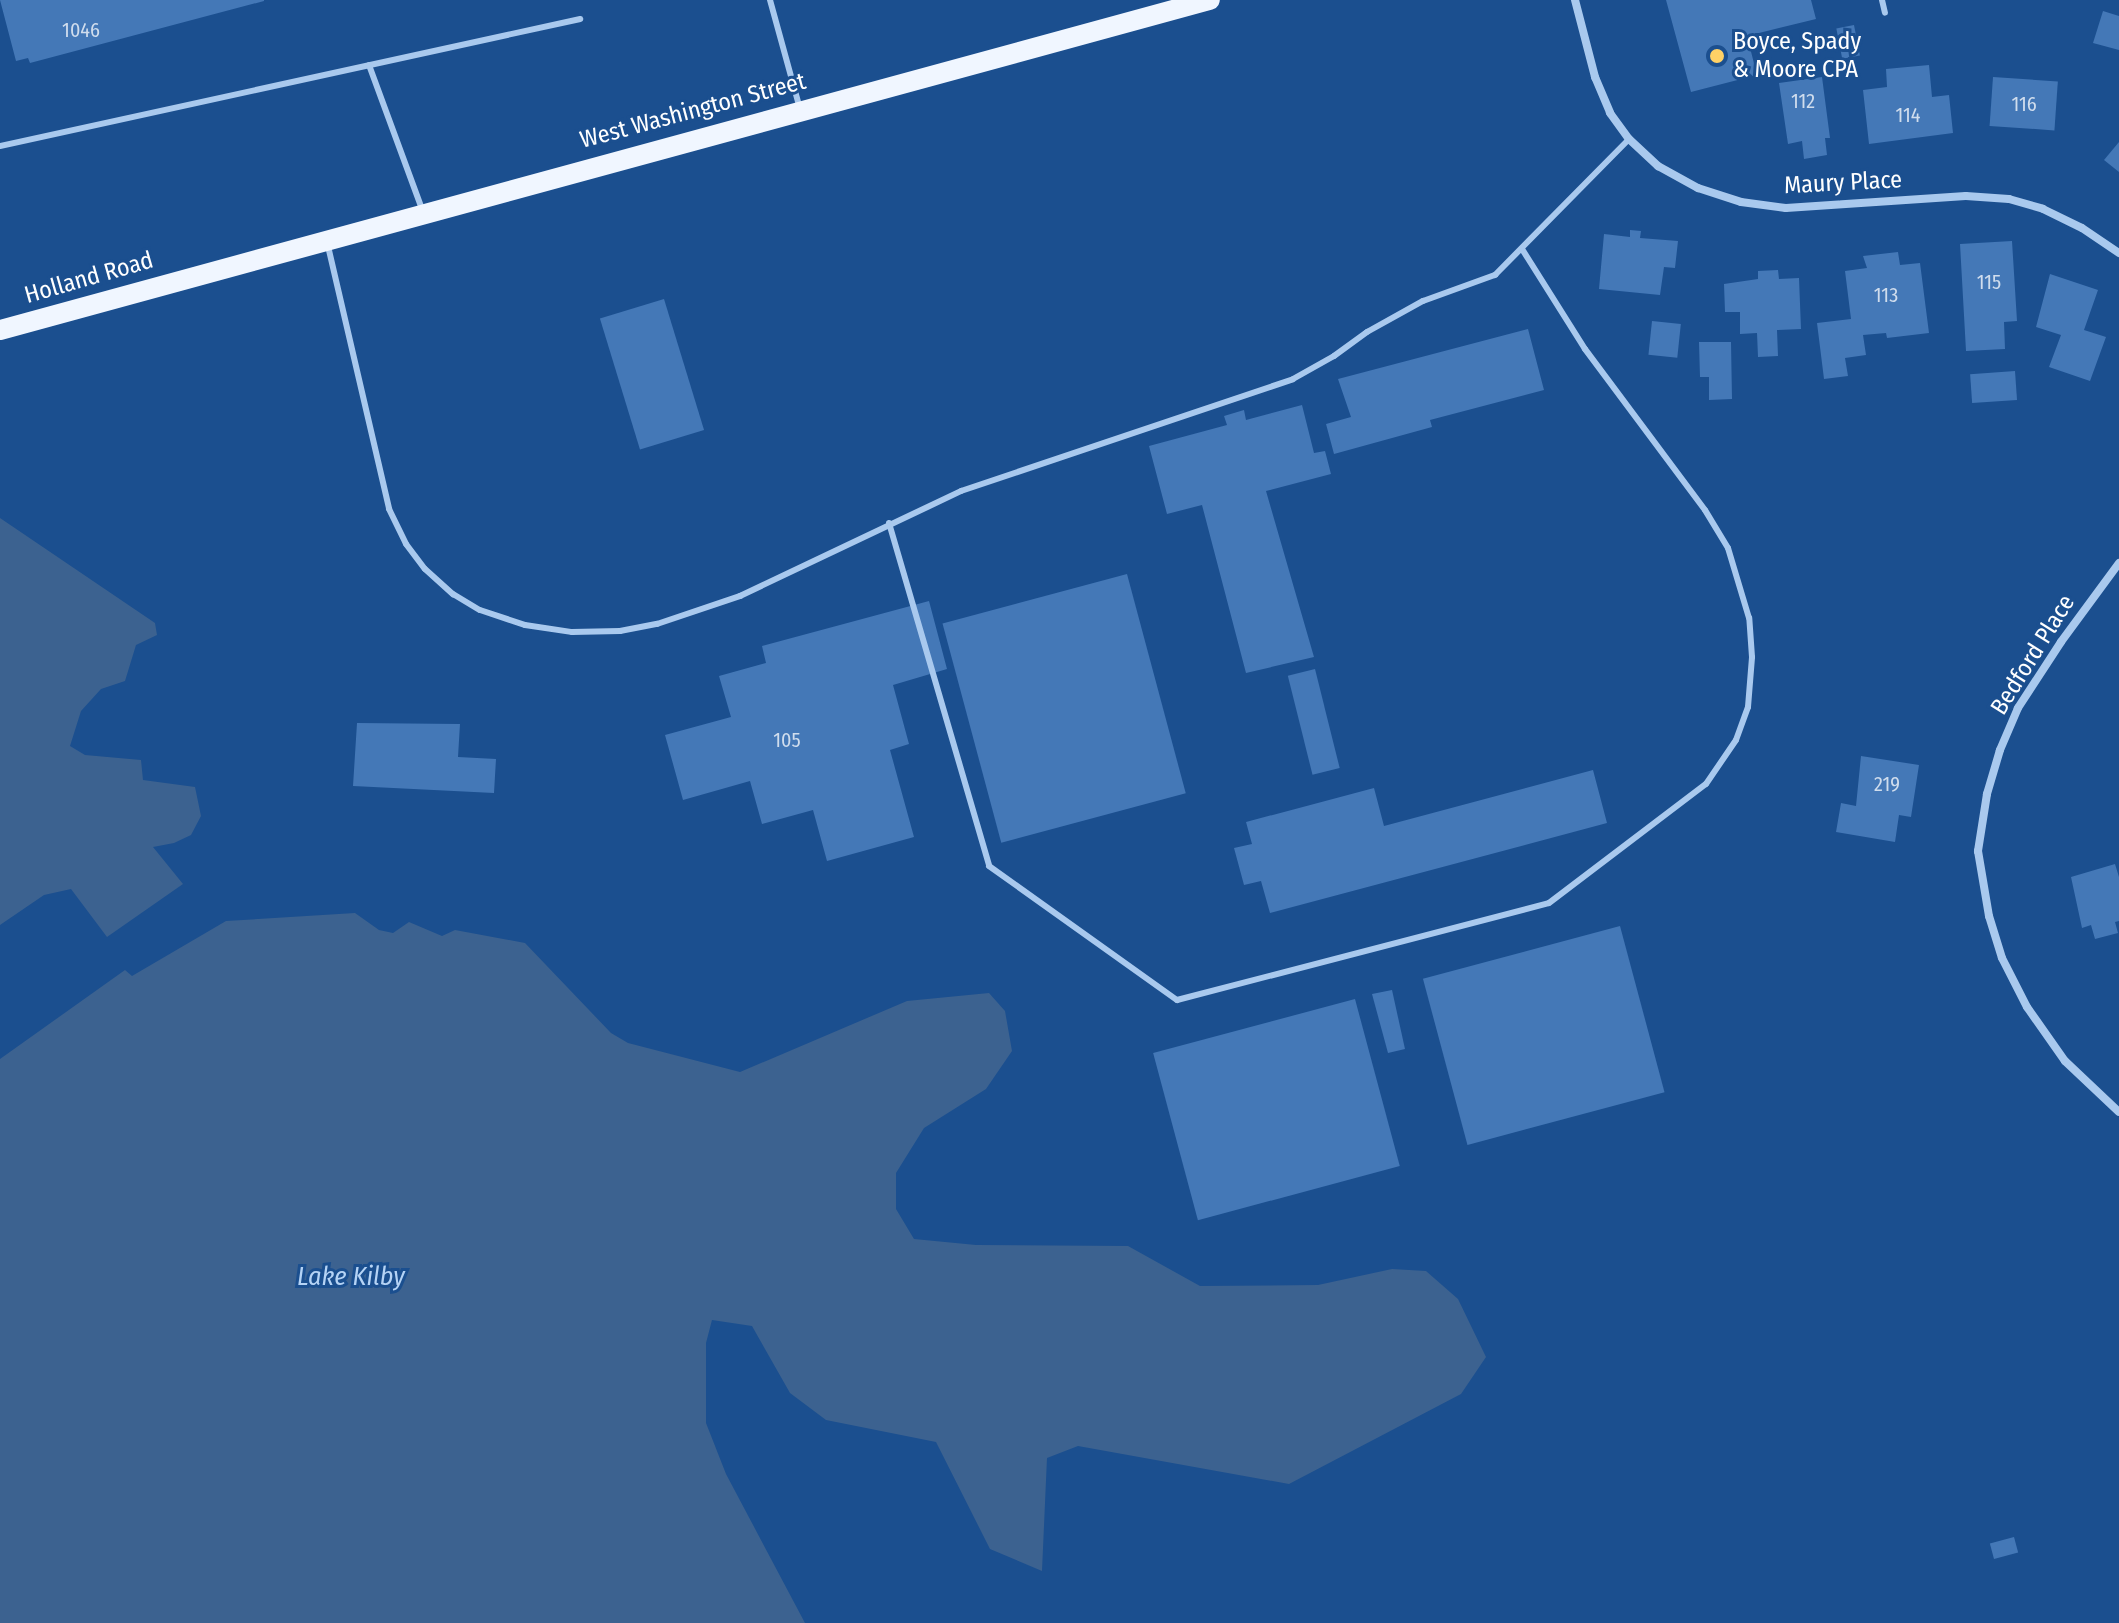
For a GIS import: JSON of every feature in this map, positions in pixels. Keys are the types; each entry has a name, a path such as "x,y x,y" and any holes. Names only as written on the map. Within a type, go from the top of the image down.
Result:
{"main road":[{"name":"West Washington Street","path":"191,276 1210,0"},
{"name":"Holland Road","path":"0,330 191,276"}],"street":[{"name":"Maury Place","path":"1575,0 1595,77 1610,113 1629,139 1658,166 1698,188 1741,202 1786,208 1966,196 2009,199 2082,228 2119,253"},
{"name":"Bedford Place","path":"2119,563 2061,642 2018,708 1987,794 1978,851 1989,916 2002,958 2027,1007 2065,1061 2119,1112"}],"lane":[{"path":"770,0 800,109"},
{"path":"1882,0 1885,13"},
{"path":"0,146 580,19"},
{"path":"369,65 423,212"},
{"path":"326,238 389,509 406,544 425,569 453,594 480,610 525,625 572,632 620,631 657,624 740,596 961,491 1293,379 1423,301 1495,275 1629,139"},
{"path":"889,523 989,866 1177,1000 1549,903 1706,784 1740,729 1748,707 1752,657 1749,618 1728,548 1705,510 1585,349 1522,249"}],"water":[{"path":"0,518 155,623 157,635 136,645 125,681 101,689 81,711 70,746 85,755 141,760 143,780 195,787 201,816 191,835 174,843 153,847 183,884 107,937 71,889 44,895 0,925"},
{"name":"Lake Kilby","path":"355,913 379,930 393,933 409,922 442,936 455,930 525,943 611,1033 628,1043 740,1072 907,1001 989,993 1005,1011 1012,1051 986,1089 924,1128 896,1173 896,1209 914,1239 976,1245 1128,1246 1200,1286 1318,1285 1392,1269 1426,1271 1458,1299 1486,1357 1461,1394 1289,1484 1078,1446 1047,1458 1042,1571 990,1549 936,1442 826,1420 790,1393 752,1326 712,1320 706,1343 706,1423 726,1474 805,1623 0,1623 0,1059 125,970 132,976 226,921"}],"building":[{"path":"0,0 264,1 30,63 28,58 16,61"},
{"name":"Boyce, Spady & Moore CPA","path":"1666,0 1811,0 1816,19 1747,36 1757,75 1691,92"},
{"path":"2103,11 2119,16 2119,50 2093,43"},
{"path":"1854,25 1860,55 1842,59 1836,28"},
{"path":"1929,65 1932,97 1949,95 1953,133 1869,144 1863,90 1887,87 1886,69"},
{"path":"1822,77 1830,138 1825,138 1827,155 1804,159 1802,141 1788,144 1779,83"},
{"path":"1993,77 2058,82 2054,130 1990,126"},
{"path":"2119,142 2119,172 2104,160"},
{"path":"1630,230 1641,231 1640,238 1678,241 1675,268 1664,267 1660,295 1599,289 1604,234 1630,237"},
{"path":"2012,241 2017,321 2004,322 2005,349 1966,351 1960,244"},
{"path":"1898,252 1900,265 1920,263 1929,333 1887,338 1886,333 1863,335 1866,355 1845,358 1848,376 1824,379 1817,323 1851,319 1845,271 1867,268 1863,256"},
{"path":"1778,270 1779,279 1799,278 1801,329 1777,330 1778,356 1758,357 1757,333 1740,334 1740,312 1725,312 1724,284 1758,279 1758,271"},
{"path":"2050,274 2098,290 2084,330 2106,337 2090,381 2049,367 2061,335 2036,327"},
{"path":"664,299 704,430 640,450 600,319"},
{"path":"1652,321 1681,324 1677,358 1648,355"},
{"path":"1528,329 1544,390 1430,420 1432,427 1334,454 1326,424 1351,417 1338,379"},
{"path":"1699,342 1731,342 1732,399 1709,400 1709,377 1700,377"},
{"path":"2015,371 2017,400 1972,403 1970,374"},
{"path":"1302,405 1314,453 1325,451 1331,474 1266,491 1314,657 1246,673 1202,505 1167,514 1149,446 1227,425 1224,416 1244,410 1246,420"},
{"path":"1127,574 1186,793 1001,843 943,623"},
{"path":"929,601 947,669 893,685 909,744 890,750 914,837 827,861 813,810 762,824 750,781 683,800 665,735 731,717 719,676 766,663 762,646"},
{"path":"1315,669 1340,768 1313,775 1288,676"},
{"path":"357,723 460,724 458,757 496,759 494,793 353,786"},
{"path":"1861,756 1919,765 1911,817 1899,815 1895,842 1836,832 1841,803 1856,806"},
{"path":"1593,770 1607,823 1270,913 1261,881 1244,885 1234,848 1252,844 1246,822 1374,788 1384,826"},
{"path":"2115,864 2119,877 2119,921 2115,922 2118,933 2095,939 2091,925 2082,928 2071,877"},
{"path":"1620,926 1665,1092 1467,1145 1423,979"},
{"path":"1392,990 1405,1049 1388,1053 1372,994"},
{"path":"1355,999 1400,1166 1198,1220 1153,1053"},
{"path":"2014,1537 2018,1552 1994,1559 1990,1543"}],"place":[{"name":"Boyce, Spady & Moore CPA","path":"1717,56"}]}
